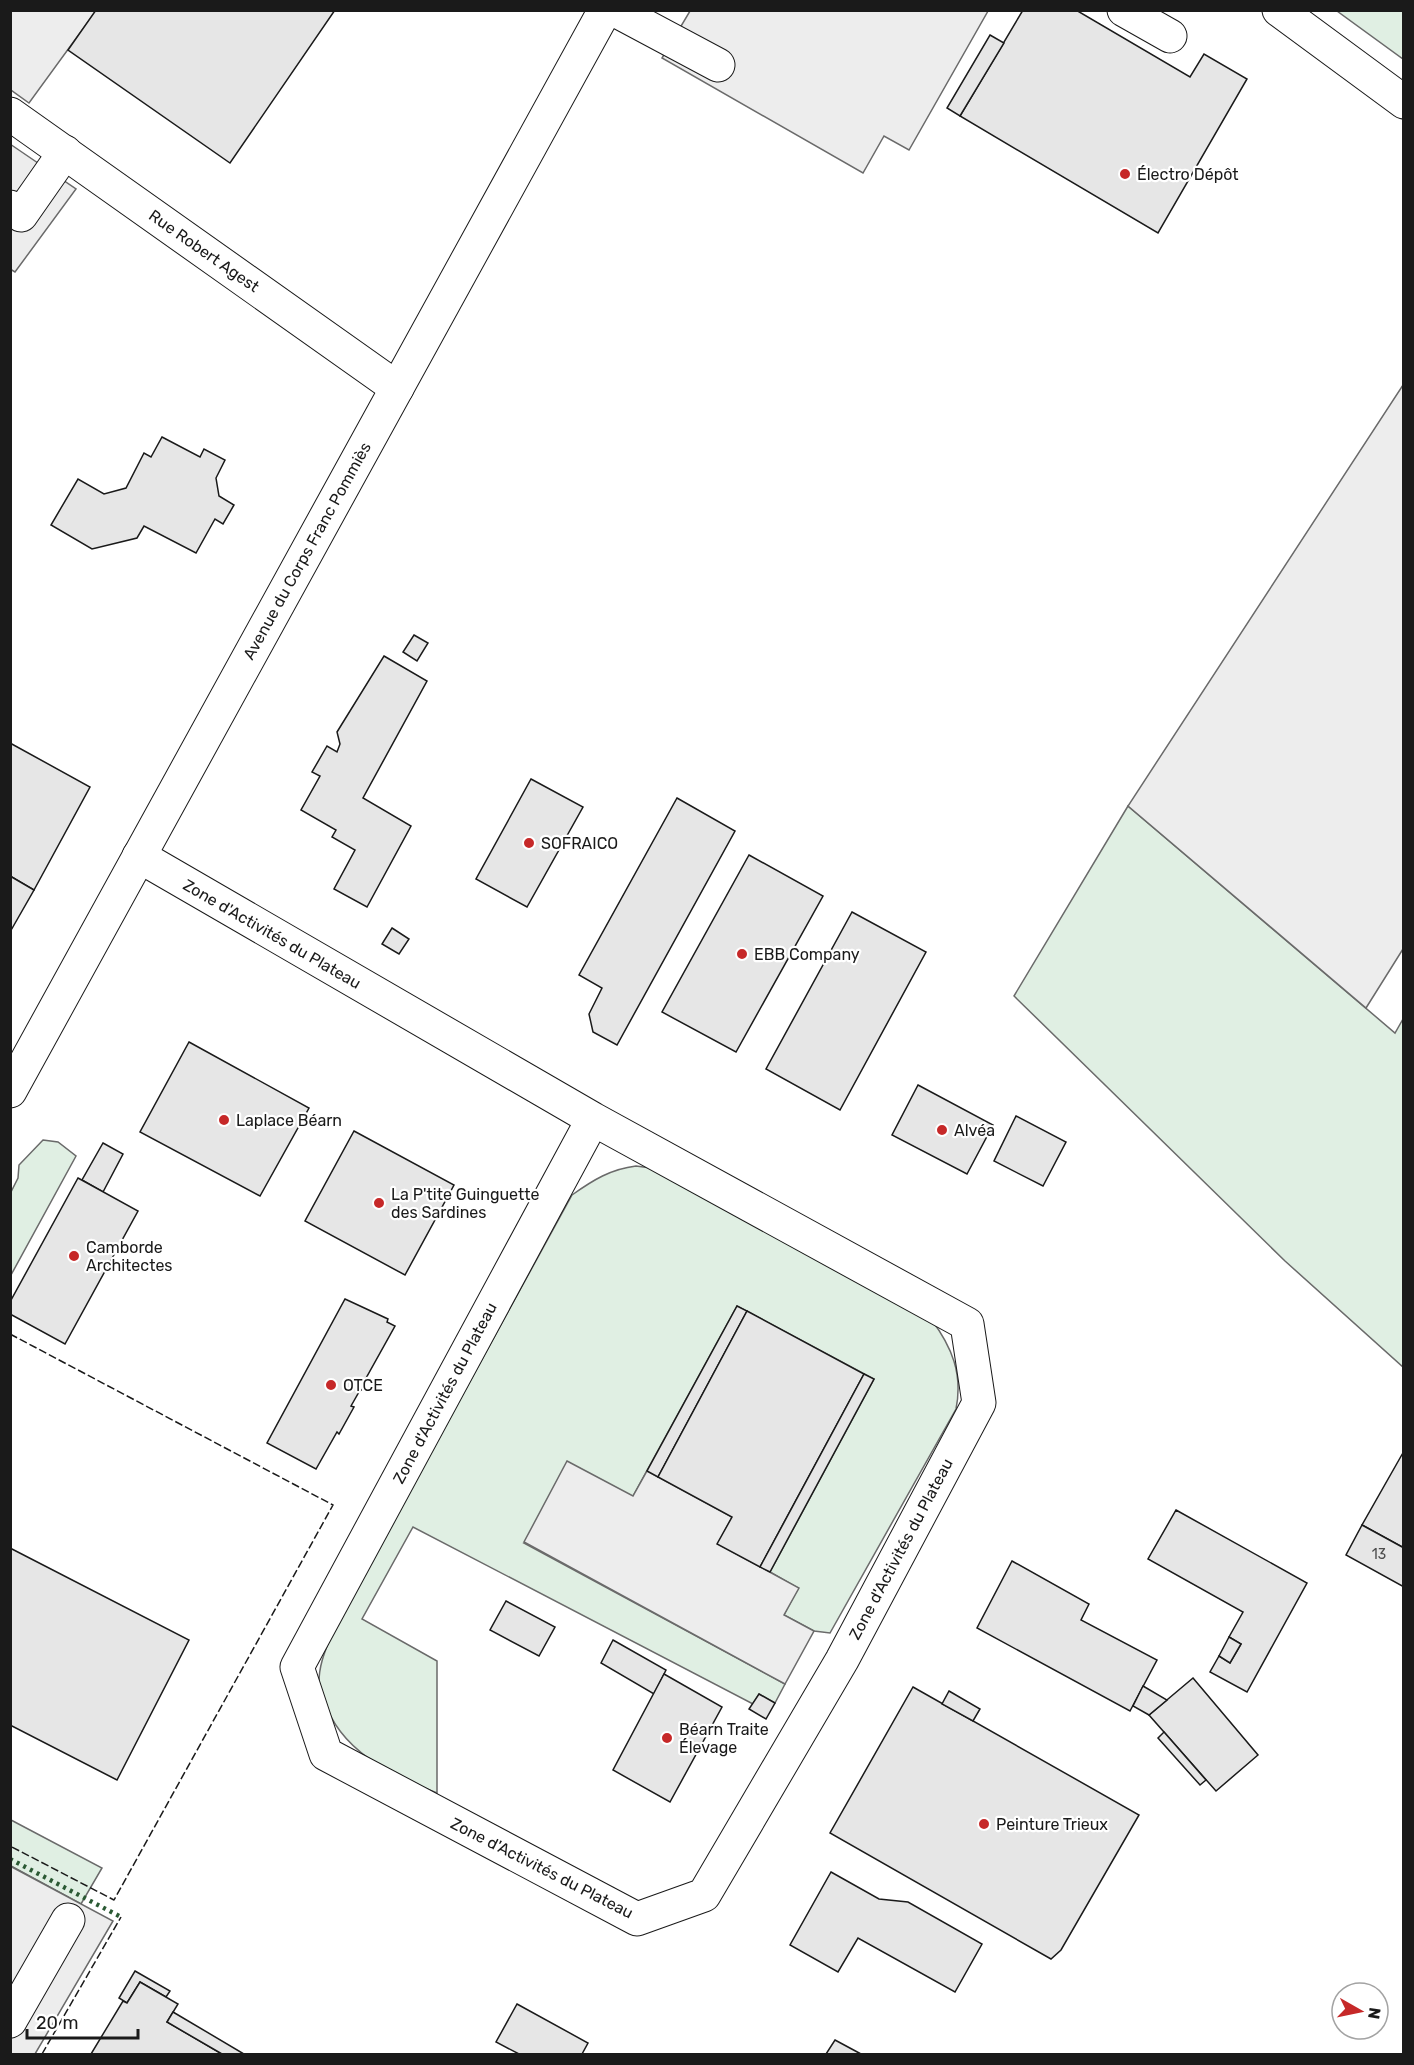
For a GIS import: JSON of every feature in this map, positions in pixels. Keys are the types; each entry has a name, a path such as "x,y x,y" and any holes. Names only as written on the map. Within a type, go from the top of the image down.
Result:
{"street":[{"name":"Avenue du Corps Franc Pommiès","path":"10,1091 604,10"},
{"path":"615,10 718,65"},
{"path":"1124,10 1170,36"},
{"path":"1279,10 1404,102"},
{"name":"Rue Robert Agest","path":"10,114 397,388"},
{"path":"10,207 21,215 64,152"},
{"name":"Zone d'Activités du Plateau","path":"139,856 593,1119 967,1324 979,1403 842,1660 704,1895 637,1919 326,1754 297,1667 593,1119"},
{"path":"11,2020 69,1920"}],"green space":[{"path":"1337,11 1403,11 1403,59"},
{"path":"1128,806 1395,1033 1403,1019 1403,1367 1285,1261 1014,996"},
{"path":"43,1140 58,1142 76,1156 11,1275 11,1192 18,1178 19,1165"},
{"path":"636,1166 651,1168 931,1319 945,1340 954,1361 958,1384 956,1409 830,1633 814,1631 784,1615 798,1588 770,1572 874,1379 737,1306 633,1496 524,1543 785,1684 775,1703 759,1694 753,1704 413,1527 362,1619 437,1661 437,1793 385,1769 354,1747 342,1733 332,1718 319,1684 323,1657 332,1633 572,1195 602,1176"},
{"path":"11,1820 102,1868 81,1904 11,1866"}],"shaded area":[{"path":"11,11 96,11 29,103 11,90"},
{"path":"690,11 988,11 909,150 884,136 863,173 662,58"},
{"path":"10,144 76,189 15,272 10,269"},
{"path":"1403,385 1403,949 1366,1008 1128,806"},
{"path":"567,1461 633,1496 647,1471 732,1517 718,1544 799,1588 784,1615 814,1631 785,1684 524,1542"},
{"path":"10,1866 113,1921 35,2054 11,2054"}],"building":[{"path":"96,10 335,10 230,163 68,50"},
{"name":"Électro Dépôt","path":"1023,10 1076,10 1190,77 1204,54 1247,79 1158,233 960,116"},
{"path":"990,35 1004,43 960,116 947,108"},
{"path":"162,437 200,457 204,449 225,460 216,478 219,496 234,505 223,524 215,519 196,553 144,526 137,538 92,549 51,525 78,479 104,494 126,488 144,453 151,457"},
{"path":"414,635 428,643 417,661 403,652"},
{"path":"384,656 427,681 363,798 411,826 367,907 334,889 355,850 332,837 336,830 301,810 320,776 312,772 327,746 337,752 340,744 337,732"},
{"path":"10,743 90,787 34,890 10,876"},
{"name":"SOFRAICO","path":"531,779 583,807 527,907 476,879"},
{"path":"677,798 735,831 617,1045 593,1032 589,1014 602,988 579,975"},
{"name":"EBB Company","path":"749,855 823,896 736,1052 662,1012"},
{"path":"10,876 34,890 10,932"},
{"path":"852,912 926,952 840,1110 766,1069"},
{"path":"392,928 409,939 399,954 382,944"},
{"name":"Laplace Béarn","path":"189,1042 309,1108 260,1196 140,1132"},
{"name":"Alvéa","path":"918,1085 993,1125 967,1174 892,1135"},
{"path":"1016,1116 1066,1142 1043,1186 994,1161"},
{"name":"La P'tite Guinguette des Sardines","path":"354,1131 454,1185 405,1275 305,1221"},
{"path":"103,1143 123,1154 103,1192 82,1180"},
{"name":"Camborde Architectes","path":"78,1178 138,1211 65,1344 10,1314 10,1302"},
{"name":"OTCE","path":"345,1299 388,1319 387,1322 395,1326 365,1380 365,1387 359,1392 351,1406 354,1407 316,1469 267,1443"},
{"path":"737,1306 747,1311 658,1477 647,1471"},
{"path":"747,1311 864,1374 760,1567 717,1544 732,1517 658,1477"},
{"path":"864,1374 874,1379 770,1572 760,1567"},
{"path":"1404,1451 1404,1548 1362,1525"},
{"path":"1176,1510 1307,1583 1247,1692 1210,1672 1219,1656 1230,1663 1241,1644 1229,1637 1243,1612 1148,1559"},
{"path":"1362,1525 1404,1548 1404,1587 1346,1555"},
{"path":"10,1548 189,1640 117,1780 10,1725"},
{"path":"1012,1561 1089,1604 1081,1620 1157,1660 1130,1711 977,1628"},
{"path":"506,1601 555,1627 539,1656 490,1630"},
{"path":"1229,1637 1241,1644 1230,1663 1219,1656"},
{"path":"613,1640 666,1670 654,1694 601,1663"},
{"name":"Béarn Traite Élevage","path":"664,1674 722,1707 670,1802 613,1770"},
{"path":"1193,1678 1258,1755 1216,1791 1149,1715"},
{"path":"1143,1686 1167,1700 1149,1715 1133,1706"},
{"name":"Peinture Trieux","path":"913,1687 1139,1815 1061,1950 1051,1959 830,1833"},
{"path":"949,1691 980,1709 973,1721 942,1704"},
{"path":"759,1694 775,1703 766,1719 749,1709"},
{"path":"1164,1732 1206,1780 1200,1785 1158,1738"},
{"path":"831,1872 879,1899 908,1902 982,1944 955,1992 858,1938 838,1972 790,1945"},
{"path":"135,1971 170,1991 166,1997 140,1982 127,2003 119,1998"},
{"path":"140,1982 178,2004 167,2022 222,2054 91,2054 123,2001 127,2003"},
{"path":"517,2004 588,2043 582,2054 519,2054 496,2042"},
{"path":"173,2012 244,2054 222,2054 167,2022"},
{"path":"835,2040 861,2054 826,2054"}],"hedge":[{"path":"10,1859 121,1917"}],"fence":[{"path":"10,1334 333,1505 114,1900 10,1846"},
{"path":"42,2054 121,1917"}],"place":[{"name":"Électro Dépôt","path":"1125,174"},
{"name":"SOFRAICO","path":"529,843"},
{"name":"EBB Company","path":"742,954"},
{"name":"Laplace Béarn","path":"224,1120"},
{"name":"Alvéa","path":"942,1130"},
{"name":"La P'tite Guinguette des Sardines","path":"379,1203"},
{"name":"Camborde Architectes","path":"74,1256"},
{"name":"OTCE","path":"331,1385"},
{"name":"Béarn Traite Élevage","path":"667,1738"},
{"name":"Peinture Trieux","path":"984,1824"}]}
